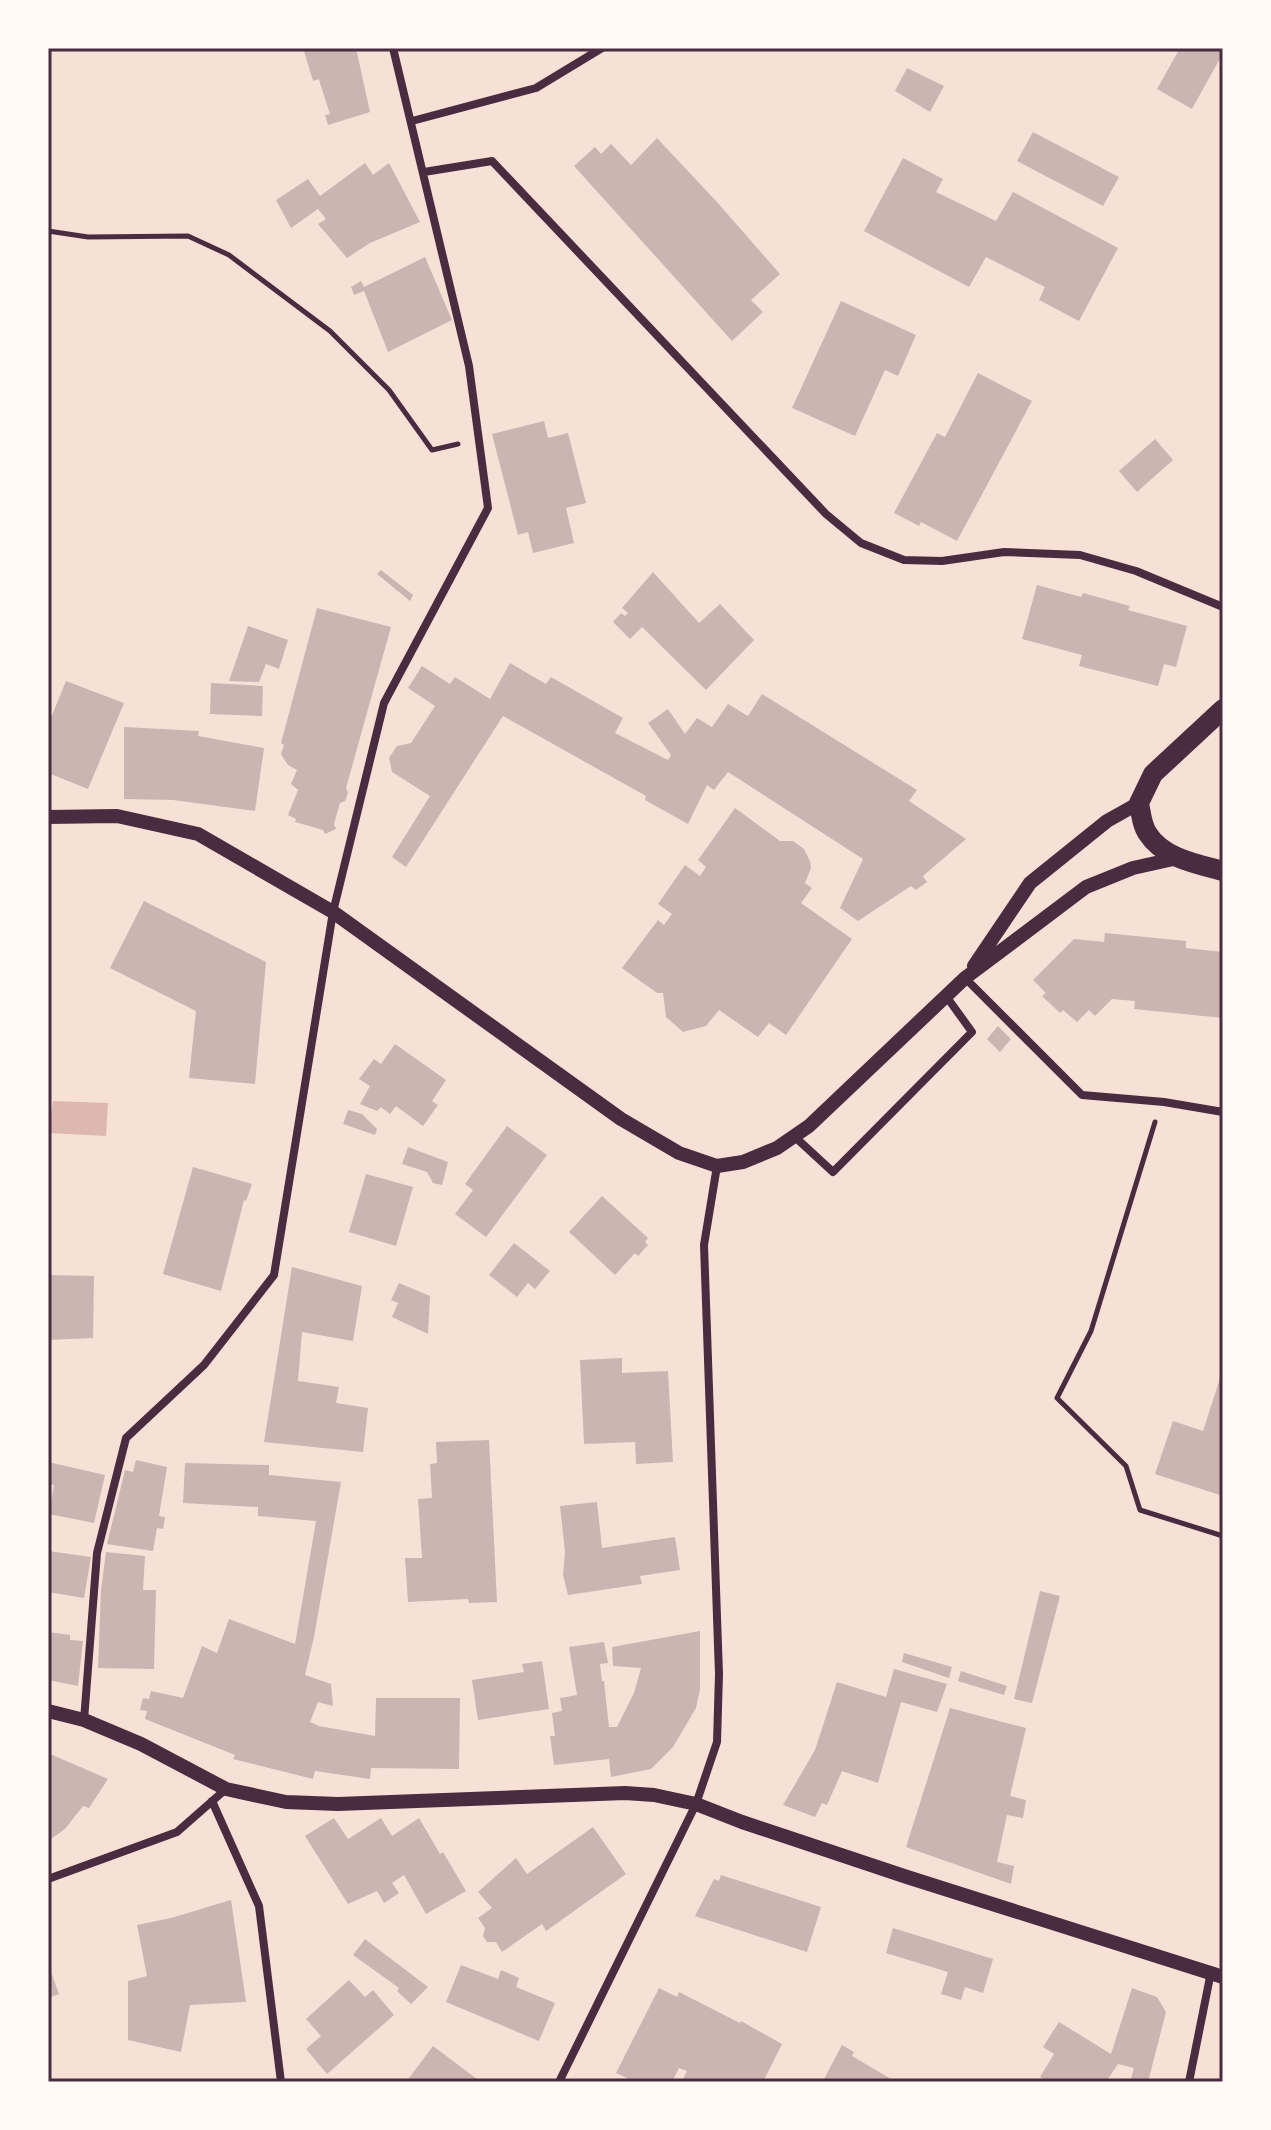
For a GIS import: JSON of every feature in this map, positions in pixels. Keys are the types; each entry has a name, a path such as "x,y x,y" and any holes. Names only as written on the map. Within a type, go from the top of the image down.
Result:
{"main road":[{"path":"1223,709 1153,774 1139,803 1147,834 1158,846 1178,858 1223,871"}],"street":[{"path":"84,1720 97,1553 126,1438 204,1365 274,1275 333,912 384,703 488,508 469,366 393,48"},
{"path":"412,121 536,88 602,48"},
{"path":"424,172 492,161 826,514 861,543 904,560 942,561 1004,552 1080,555 1136,571 1223,607"},
{"path":"965,978 1030,883 1107,821 1139,803"},
{"path":"48,817 117,816 198,834 333,912 621,1119 679,1153 717,1166 743,1162 795,1137 965,978 1086,887 1133,868 1178,858"},
{"path":"965,978 1082,1095 1164,1102 1223,1112"},
{"path":"795,1137 833,1172 972,1032 946,996"},
{"path":"561,2081 696,1804 717,1742 719,1674 704,1245 717,1166"},
{"path":"48,1711 84,1720 141,1744 226,1789 286,1802 338,1804 625,1793 654,1795 696,1804 907,1877 1217,1974 1189,2082"},
{"path":"48,1879 177,1832 226,1789"},
{"path":"212,1801 259,1906 281,2082"}],"path":[{"path":"48,231 88,237 188,236 229,255 330,331 389,390 432,450 479,439"},
{"path":"1156,1118 1091,1331 1057,1398 1126,1466 1140,1510 1223,1536"}],"shaded area":[{"path":"53,1101 108,1103 106,1136 49,1133"}],"building":[{"path":"303,48 356,48 370,112 328,125 325,115 330,114 319,79 313,81"},
{"path":"1180,48 1223,48 1192,109 1157,89"},
{"path":"907,68 944,86 930,112 895,91"},
{"path":"1033,132 1119,177 1103,206 1017,161"},
{"path":"657,138 780,274 751,300 763,312 732,341 574,166 595,147 601,154 611,144 631,165"},
{"path":"903,158 943,179 936,192 996,221 1013,192 1118,248 1079,321 1039,300 1045,287 986,257 969,287 864,231"},
{"path":"365,163 373,175 389,163 420,222 370,243 347,258 318,224 326,219 318,209 291,228 276,200 308,179 320,196"},
{"path":"425,257 452,320 388,352 364,291 354,295 351,287 361,281 364,287"},
{"path":"841,301 916,335 898,376 885,370 855,436 792,408"},
{"path":"978,373 1032,401 957,541 921,522 919,526 894,513 937,433 945,437"},
{"path":"544,421 548,438 568,433 586,503 566,508 574,543 533,553 528,532 518,535 492,434"},
{"path":"1155,439 1173,460 1137,492 1119,471"},
{"path":"381,570 413,595 410,601 377,574"},
{"path":"653,572 699,623 720,604 754,640 706,690 642,627 630,639 613,622 621,613 625,616 628,613 622,608"},
{"path":"1037,585 1081,597 1083,593 1130,606 1128,610 1187,626 1176,667 1164,664 1158,686 1079,666 1082,655 1022,639"},
{"path":"317,608 391,627 346,788 348,793 345,801 340,803 334,824 336,829 325,834 323,830 295,822 296,819 288,815 298,790 291,784 297,770 288,765 281,754 284,745 281,743"},
{"path":"248,626 288,640 279,669 266,664 259,682 229,681"},
{"path":"510,663 546,684 551,677 623,718 615,733 668,760 671,755 648,723 668,709 685,734 697,718 712,727 728,704 748,716 762,694 917,790 909,801 966,839 923,876 927,882 916,890 911,886 858,921 840,908 863,859 728,772 714,790 707,785 688,824 645,800 646,796 503,716 406,867 392,857 430,796 392,772 389,758 397,746 411,743 435,706 408,688 422,666 450,684 455,677 490,699"},
{"path":"66,681 124,703 88,789 48,773 48,725"},
{"path":"211,683 263,686 262,716 210,714"},
{"path":"124,727 199,731 198,736 264,748 255,811 173,800 124,799"},
{"path":"735,808 780,841 793,841 804,849 811,868 805,883 812,888 801,903 852,939 786,1035 769,1023 758,1037 719,1010 706,1026 683,1032 666,1017 663,993 657,993 622,968 658,920 664,925 672,914 658,904 685,865 700,876 706,867 698,860"},
{"path":"144,901 266,962 255,1084 189,1078 196,1011 110,968"},
{"path":"1105,933 1186,941 1186,948 1223,952 1223,1018 1134,1009 1135,1001 1112,999 1095,1016 1089,1010 1077,1022 1063,1010 1060,1013 1042,996 1046,993 1033,980 1074,939 1104,942"},
{"path":"998,1026 1011,1039 1000,1052 987,1039"},
{"path":"395,1044 446,1080 432,1101 438,1105 423,1126 396,1106 390,1114 381,1107 377,1111 360,1104 370,1086 359,1079 374,1059 381,1064"},
{"path":"348,1110 362,1114 377,1129 375,1135 343,1124"},
{"path":"507,1126 547,1155 486,1237 455,1214 473,1190 465,1184"},
{"path":"408,1147 448,1162 442,1185 433,1183 427,1172 402,1164"},
{"path":"193,1167 252,1184 244,1200 221,1291 163,1274"},
{"path":"366,1174 413,1187 396,1246 349,1232"},
{"path":"602,1196 648,1238 645,1242 648,1245 638,1256 635,1253 615,1275 569,1232"},
{"path":"514,1243 550,1271 535,1289 528,1283 517,1297 489,1275"},
{"path":"292,1267 362,1286 353,1341 302,1332 298,1381 339,1387 336,1403 368,1408 363,1452 264,1442"},
{"path":"48,1275 94,1276 93,1338 48,1340"},
{"path":"399,1283 430,1296 428,1334 392,1317 398,1303 391,1300"},
{"path":"622,1358 622,1373 668,1371 673,1462 636,1464 635,1442 584,1444 580,1360"},
{"path":"1222,1372 1223,1496 1155,1474 1173,1421 1203,1431"},
{"path":"489,1440 497,1602 469,1603 468,1599 408,1602 405,1558 422,1558 418,1499 432,1498 430,1464 437,1463 436,1442"},
{"path":"136,1460 167,1467 159,1516 165,1517 163,1529 157,1528 153,1551 107,1544 125,1470 133,1472"},
{"path":"48,1462 105,1475 94,1523 49,1514 54,1485 48,1483"},
{"path":"185,1463 269,1465 269,1475 341,1482 305,1675 331,1684 333,1706 318,1702 310,1722 375,1736 376,1698 460,1698 459,1769 371,1768 370,1779 315,1771 313,1779 233,1759 235,1755 145,1719 147,1711 140,1710 143,1698 149,1699 151,1691 183,1698 202,1646 217,1653 229,1619 295,1644 316,1521 258,1516 258,1507 183,1503"},
{"path":"597,1502 602,1548 675,1537 680,1570 640,1576 642,1584 568,1595 563,1575 565,1552 560,1506"},
{"path":"48,1551 91,1557 84,1598 48,1592"},
{"path":"106,1552 145,1556 143,1590 156,1590 154,1669 98,1668"},
{"path":"1040,1591 1060,1596 1032,1703 1014,1699"},
{"path":"700,1631 700,1689 696,1708 673,1747 651,1769 611,1777 609,1759 554,1765 550,1736 555,1736 552,1713 562,1711 560,1698 577,1695 569,1647 604,1642 608,1663 600,1664 609,1727 617,1727 634,1693 641,1668 613,1666 612,1647"},
{"path":"48,1632 70,1635 70,1640 83,1641 78,1686 48,1680"},
{"path":"904,1653 952,1667 949,1678 902,1662"},
{"path":"542,1661 549,1709 478,1720 472,1680 524,1672 522,1664"},
{"path":"894,1669 947,1684 937,1712 901,1702 878,1783 842,1771 827,1805 822,1803 815,1817 783,1805 815,1750 837,1682 886,1697"},
{"path":"961,1671 1007,1686 1004,1695 958,1681"},
{"path":"950,1708 1026,1728 1010,1796 1026,1800 1023,1818 1007,1815 997,1862 1014,1866 1011,1884 906,1847"},
{"path":"48,1753 108,1779 89,1808 83,1806 65,1829 48,1841"},
{"path":"334,1818 348,1839 381,1818 392,1836 419,1818 466,1891 426,1914 404,1875 392,1883 399,1893 384,1903 377,1891 348,1904 305,1836"},
{"path":"593,1827 626,1874 546,1931 542,1924 502,1952 496,1942 487,1942 483,1936 485,1928 478,1918 492,1908 478,1892 516,1858 527,1874"},
{"path":"721,1875 821,1907 807,1952 695,1916 714,1879 719,1881"},
{"path":"231,1900 246,2002 190,2005 181,2052 128,2040 128,1981 147,1976 137,1925"},
{"path":"893,1928 993,1959 983,1993 965,1987 961,2000 941,1994 948,1972 886,1953"},
{"path":"365,1939 428,1987 411,2004 397,1991 399,1988 353,1955"},
{"path":"48,1964 59,1994 48,1998"},
{"path":"461,1965 498,1979 501,1970 519,1978 516,1987 555,2003 539,2041 446,2002"},
{"path":"349,1980 365,1997 373,1990 394,2015 327,2074 306,2049 321,2036 306,2019"},
{"path":"659,1988 677,1997 679,1992 782,2044 763,2082 709,2082 702,2079 701,2082 689,2082 683,2079 687,2071 679,2068 672,2082 626,2082 627,2078 616,2073"},
{"path":"1132,1988 1157,1997 1166,2012 1148,2082 1130,2082 1134,2068 1118,2064 1106,2082 1049,2082 1040,2077 1054,2054 1043,2047 1059,2022 1111,2054"},
{"path":"842,2045 854,2052 852,2056 891,2079 890,2082 830,2082 824,2079"},
{"path":"433,2046 481,2082 406,2082"}]}
